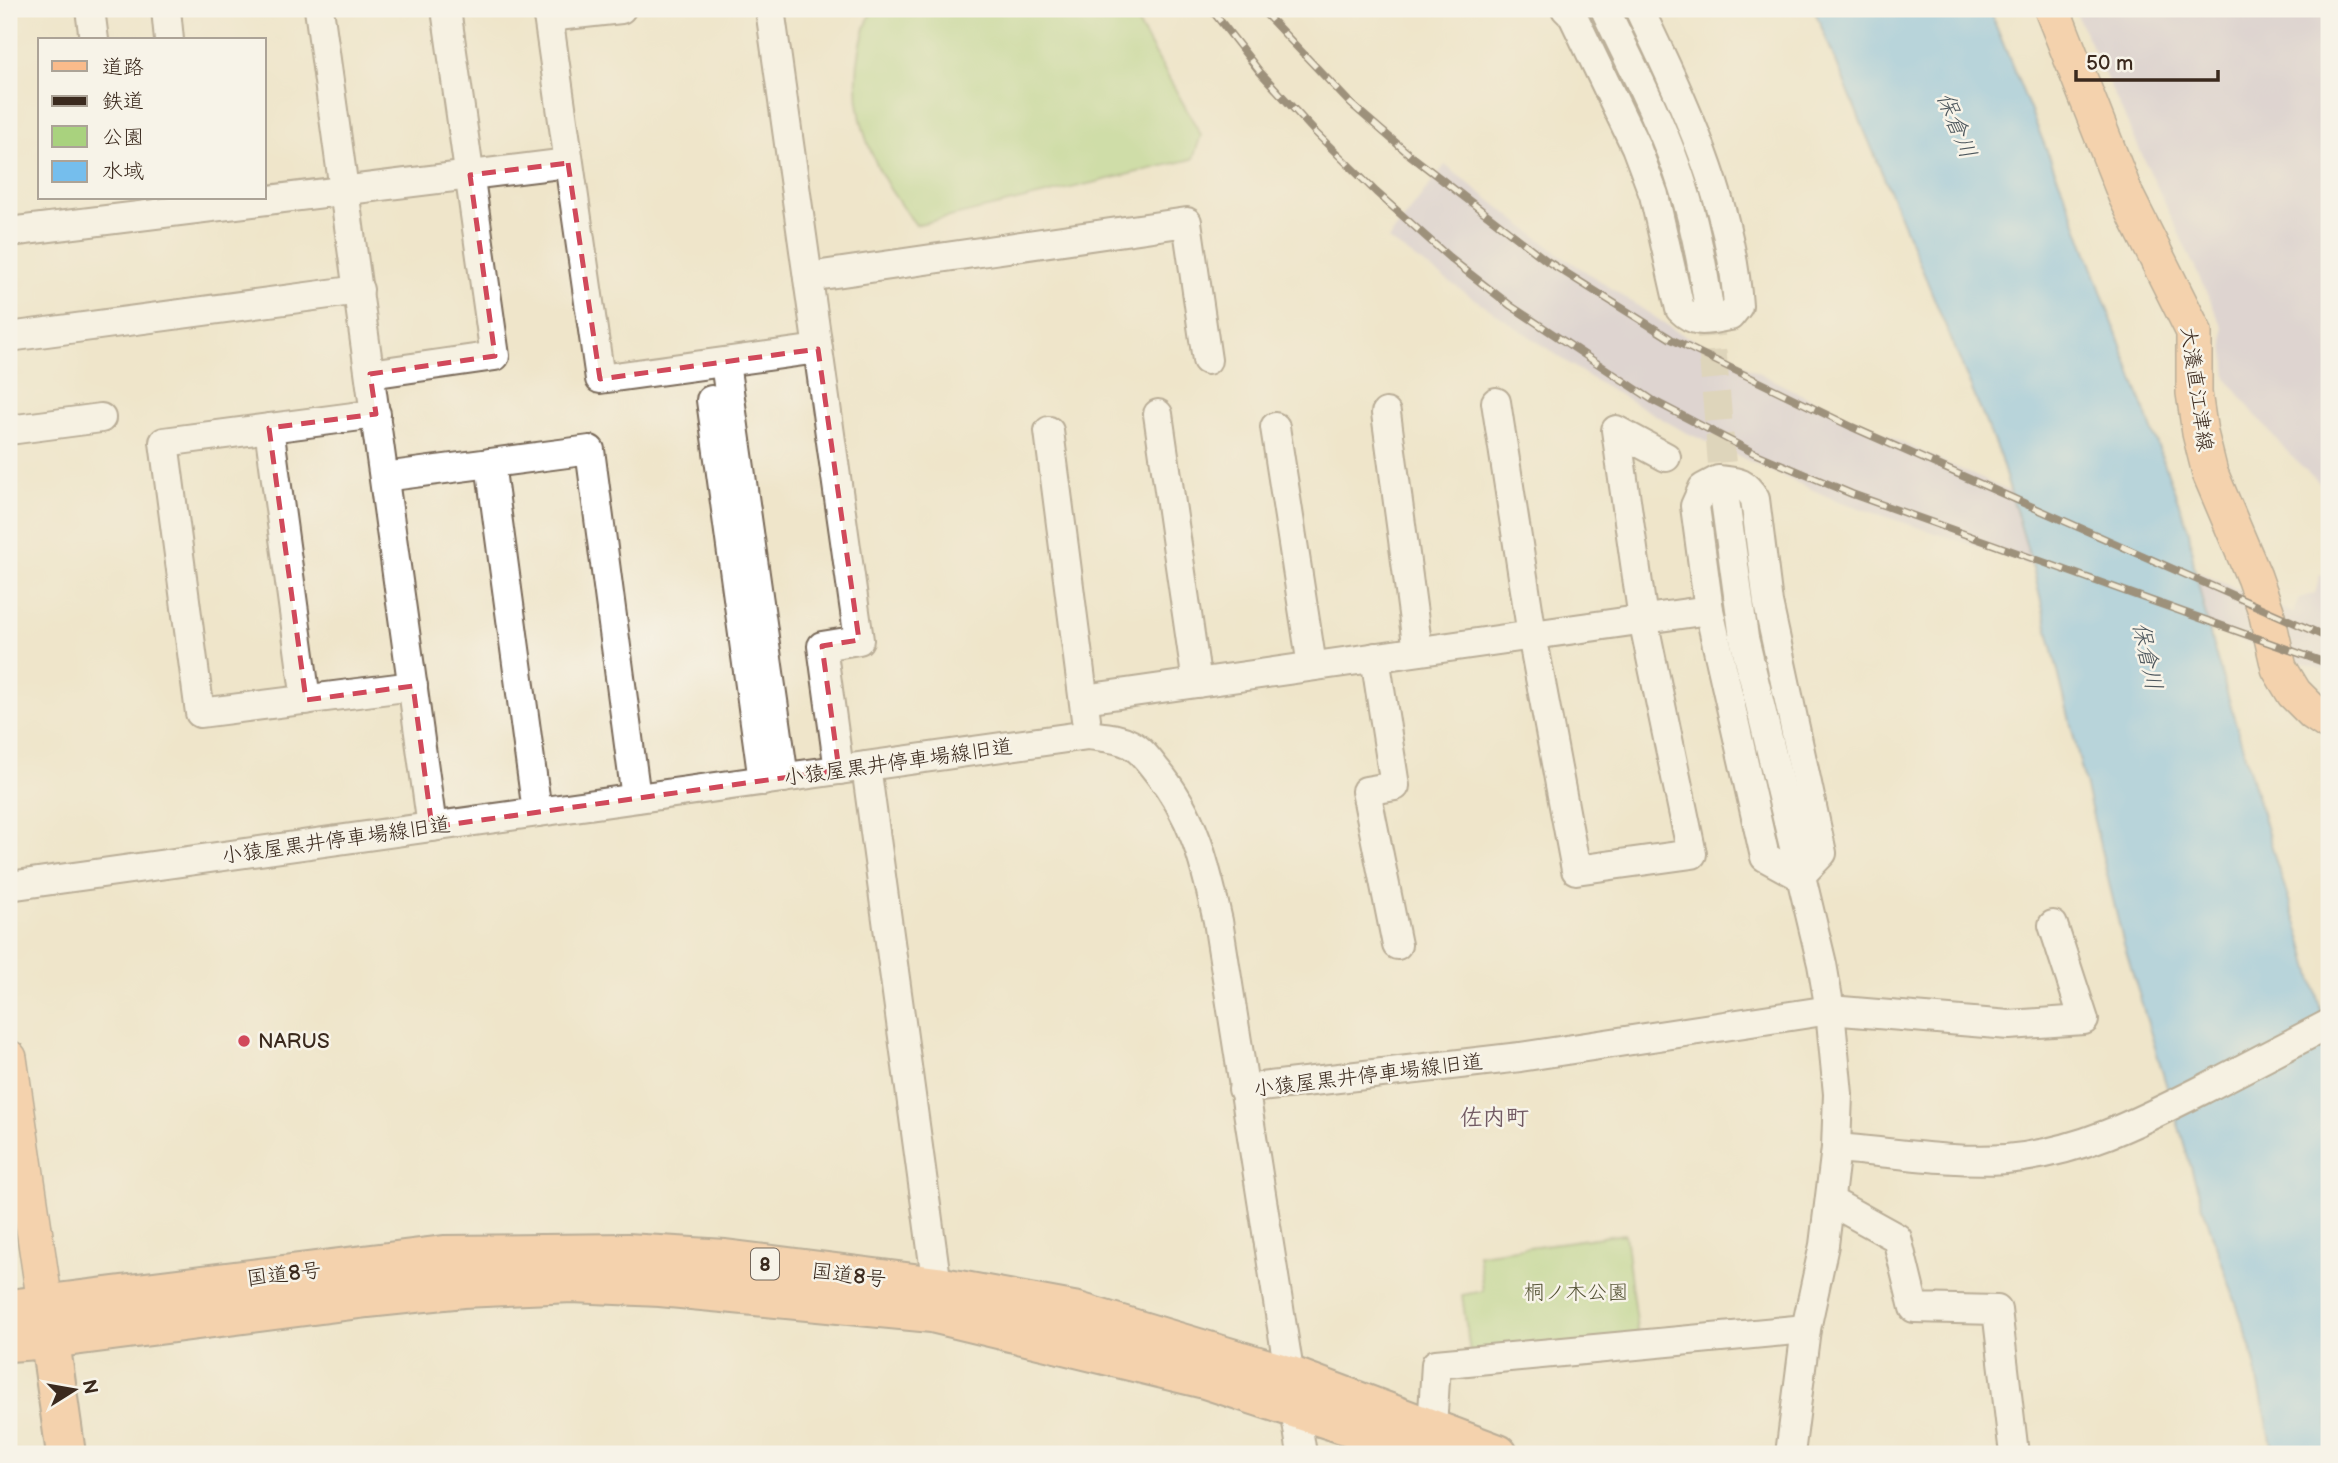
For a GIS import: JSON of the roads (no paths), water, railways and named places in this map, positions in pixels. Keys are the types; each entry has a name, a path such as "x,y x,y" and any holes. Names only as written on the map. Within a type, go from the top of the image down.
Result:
{"highway":[{"name":"国道8号","path":"9,1342 35,1317 444,1255 627,1253 697,1257 937,1286 1078,1312 1427,1441 1498,1454"},
{"name":"国道8号","path":"35,1317 367,1298 463,1288 572,1283 660,1287 932,1313 1205,1378 1293,1391"},
{"path":"35,1317 66,1454"}],"main road":[{"name":"大瀁直江津線","path":"2052,9 2126,196 2194,332 2194,393 2210,473 2254,577 2266,611 2279,668 2294,693 2314,713 2329,723"},
{"path":"9,1058 35,1317"}],"street":[{"path":"90,9 94,38"},
{"path":"166,9 169,38"},
{"path":"319,9 432,827"},
{"path":"370,374 495,356 446,9"},
{"path":"621,9 548,13 600,379 818,349"},
{"path":"770,9 859,640 822,646 852,768 937,1286"},
{"path":"1566,9 1573,16 1636,146 1654,195 1680,309 1689,317 1700,321 1730,316 1738,306 1737,288 1716,192 1681,99 1639,9"},
{"path":"1605,9 1683,186 1701,255 1709,309"},
{"path":"266,197 345,191 568,163"},
{"path":"9,232 115,209 230,200"},
{"path":"808,278 1187,222 1207,360"},
{"path":"9,337 359,290"},
{"path":"716,364 773,779"},
{"path":"1496,402 1532,635 1576,870 1692,854 1643,619 1616,430 1666,457"},
{"path":"1386,413 1418,651"},
{"path":"376,414 164,442 198,699 200,713 413,686"},
{"path":"1158,414 1197,683"},
{"path":"9,430 102,418"},
{"path":"1275,427 1312,666"},
{"path":"269,428 306,700"},
{"path":"1049,431 1088,736"},
{"path":"384,477 590,450 636,798"},
{"path":"490,463 537,812"},
{"path":"1718,480 1738,482 1748,487 1755,499 1768,603 1822,853 1800,876 1765,857 1709,610 1695,506 1703,488 1718,480"},
{"path":"1725,500 1744,638 1822,964 1830,1010 1838,1094 1830,1200 1824,1245 1806,1329 1790,1454"},
{"path":"1084,699 1709,610"},
{"path":"1375,657 1395,786 1366,791 1397,945"},
{"name":"小猿屋黒井停車場線旧道","path":"9,886 1088,736 1117,738 1139,750 1170,786 1192,825 1205,864 1218,920 1243,1089 1520,1057 1830,1010 2008,1025 2084,1020 2053,925"},
{"path":"1836,1148 1968,1159 2004,1159 2067,1150 2147,1118 2329,1024"},
{"path":"1243,1089 1302,1454"},
{"path":"1830,1200 1897,1238 1914,1308 1997,1310 2014,1454"},
{"path":"1427,1441 1436,1364 1806,1329"}],"water":[{"name":"保倉川","path":"1814,9 1989,9 2072,212 2189,531 2194,566 2212,642 2276,861 2303,943 2329,1041 2329,1454 2274,1454 2251,1347 2203,1207 2123,941 2033,568 2000,457"}],"tunnel":[{"path":"1709,309 1725,500"}],"railway":[{"path":"1211,9 1260,72 1316,133 1376,192 1451,259 1511,306 1654,401 1754,453 1852,494 2329,664"},
{"path":"1261,9 1350,103 1410,155 1547,261 1671,339 1852,427 2329,638"}],"place":[{"name":"NARUS","path":"244,1041"}],"district":[{"name":"佐内町","path":"1494,1117"}],"park label":[{"name":"桐ノ木公園","path":"1576,1292"}]}
